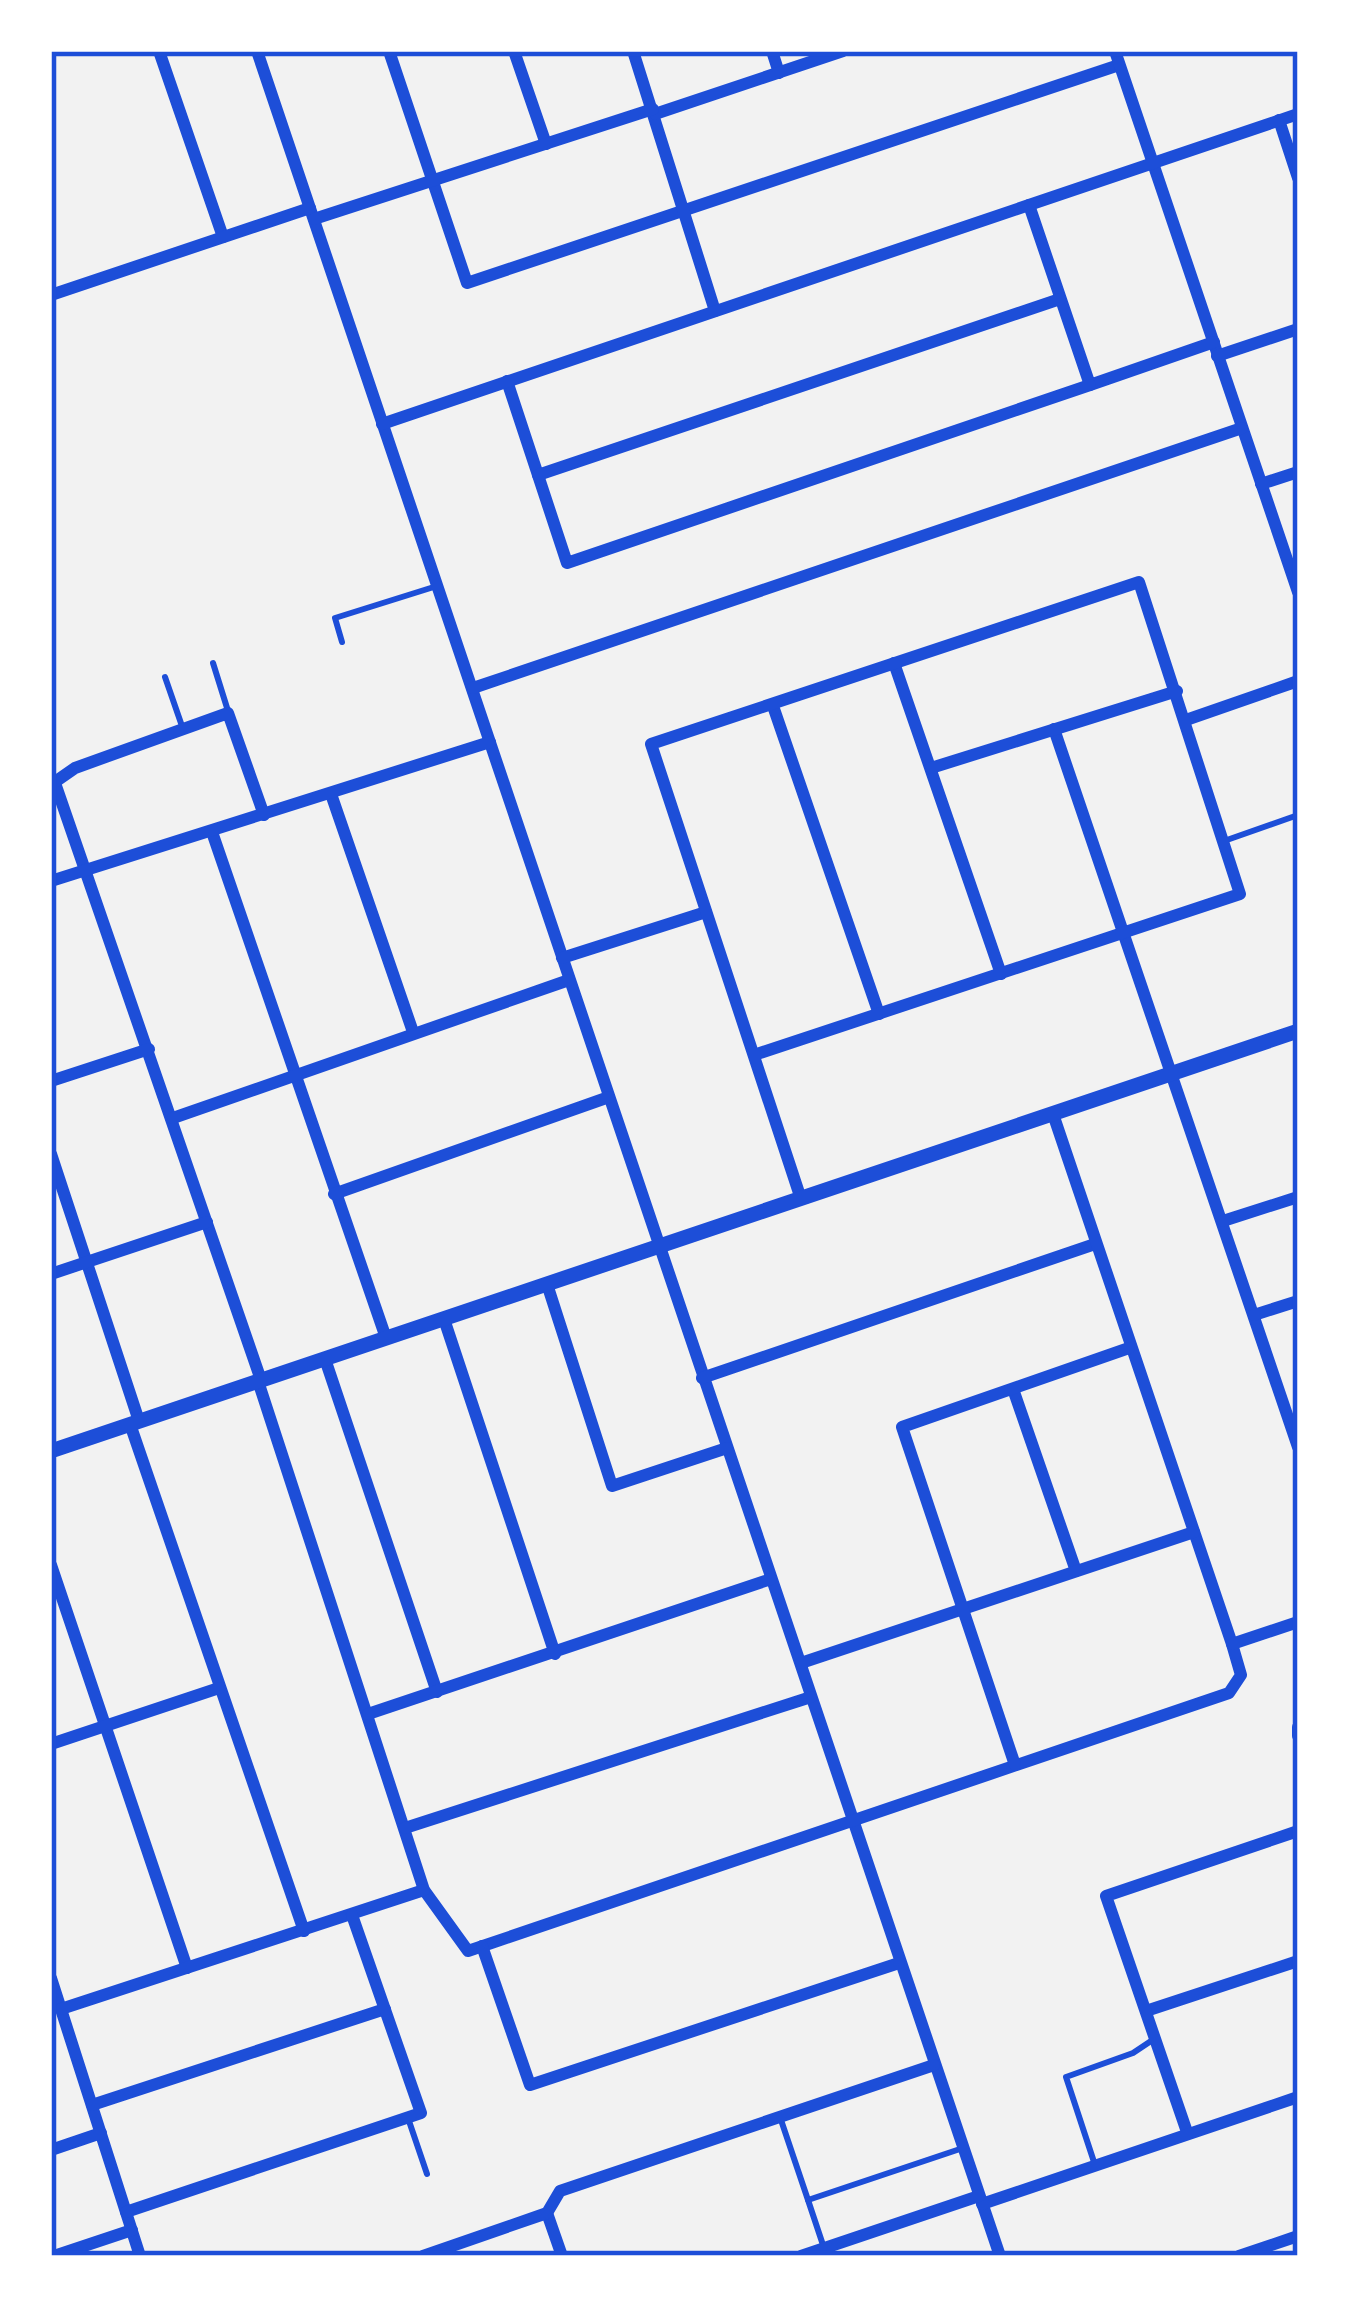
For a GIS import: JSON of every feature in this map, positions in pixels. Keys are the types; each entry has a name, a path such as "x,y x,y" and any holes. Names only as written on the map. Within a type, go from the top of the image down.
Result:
{"street":[{"path":"159,51 223,237"},
{"path":"257,51 1000,2256"},
{"path":"389,51 467,283 1117,58 1298,592"},
{"path":"514,51 546,144"},
{"path":"633,51 715,311"},
{"path":"772,51 779,73"},
{"path":"51,295 223,237 433,181 843,51"},
{"path":"382,424 1298,113"},
{"path":"1279,120 1298,178"},
{"path":"1029,205 1090,385"},
{"path":"538,475 1060,299"},
{"path":"506,382 567,563 1090,385 1298,329"},
{"path":"473,688 1242,428"},
{"path":"1262,484 1298,472"},
{"path":"754,1055 1240,894 1139,582 651,744 801,1198"},
{"path":"894,663 1001,974"},
{"path":"1186,720 1298,681"},
{"path":"931,768 1177,691"},
{"path":"773,706 879,1014"},
{"path":"264,815 228,713 75,768 53,784 149,1048 424,1890 468,1952 1229,1693 1241,1675 1232,1645 1053,1114"},
{"path":"1054,729 1298,1447"},
{"path":"51,881 490,742"},
{"path":"331,794 413,1032"},
{"path":"212,832 386,1338"},
{"path":"562,958 706,912"},
{"path":"172,1118 569,980"},
{"path":"51,1450 1298,1031"},
{"path":"51,1081 149,1048"},
{"path":"334,1194 610,1097"},
{"path":"51,1154 219,1688 304,1931"},
{"path":"1223,1221 1298,1197"},
{"path":"51,1274 207,1222"},
{"path":"702,1378 1095,1244"},
{"path":"547,1284 611,1486 727,1448"},
{"path":"1254,1315 1298,1300"},
{"path":"444,1319 555,1654"},
{"path":"1015,1766 902,1426 1130,1348"},
{"path":"325,1359 437,1692"},
{"path":"1013,1389 1076,1571"},
{"path":"801,1663 1193,1532"},
{"path":"51,1565 187,1968"},
{"path":"368,1714 771,1579"},
{"path":"1232,1645 1298,1622"},
{"path":"51,1744 219,1688"},
{"path":"404,1828 811,1697"},
{"path":"1187,2132 1106,1896 1298,1832"},
{"path":"61,2009 424,1890"},
{"path":"126,2212 421,2113 352,1915"},
{"path":"482,1946 530,2085 899,1963"},
{"path":"1146,2012 1298,1961"},
{"path":"51,1978 140,2256"},
{"path":"92,2105 385,2009"},
{"path":"422,2256 548,2213 560,2191 934,2065"},
{"path":"801,2256 1298,2097"},
{"path":"51,2150 101,2133"},
{"path":"548,2213 562,2256"},
{"path":"53,2256 132,2230"},
{"path":"1239,2256 1298,2236"}],"lane":[{"path":"342,642 335,618 437,586"},
{"path":"213,663 228,713"},
{"path":"165,677 182,730"},
{"path":"1223,841 1298,815"},
{"path":"1095,2165 1066,2077 1133,2053 1155,2038"},
{"path":"408,2117 428,2174"},
{"path":"780,2117 824,2248"},
{"path":"808,2200 963,2148"}]}
